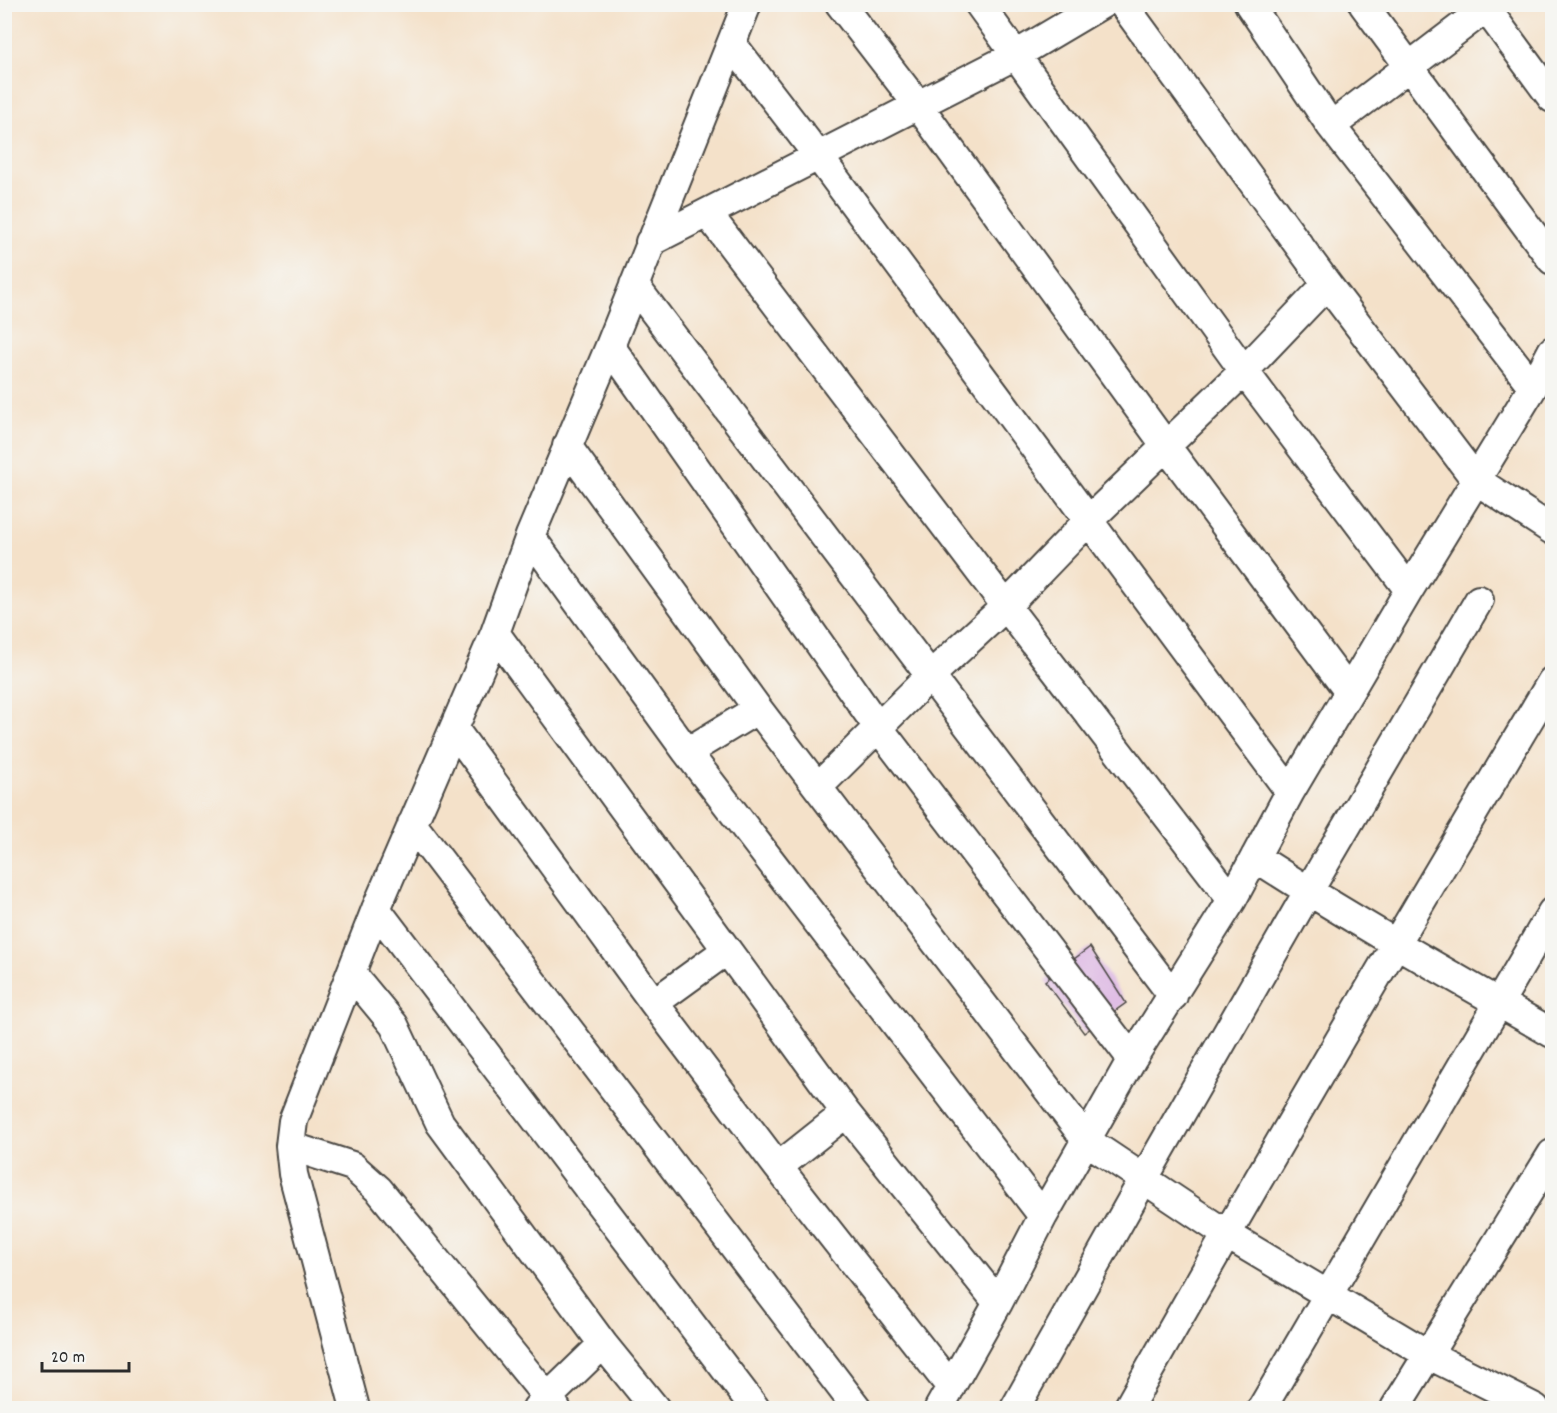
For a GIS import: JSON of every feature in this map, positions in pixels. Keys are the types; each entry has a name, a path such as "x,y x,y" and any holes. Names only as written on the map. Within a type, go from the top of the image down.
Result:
{"street":[{"path":"355,1408 293,1174 290,1146 293,1121 376,909 495,633 530,536 610,346 747,4"},
{"path":"840,4 918,105 1166,446 1349,692"},
{"path":"979,4 1244,371 1409,590"},
{"path":"650,242 1016,55 1102,4"},
{"path":"1124,4 1327,284 1476,480 1552,530"},
{"path":"1250,4 1331,126 1533,387"},
{"path":"1363,4 1552,260"},
{"path":"1331,126 1486,6 1552,98"},
{"path":"732,44 819,157 1290,792"},
{"path":"708,214 1232,900"},
{"path":"818,787 931,675 1006,606 1089,520 1244,371 1327,284"},
{"path":"634,285 1173,996"},
{"path":"610,346 878,727 1132,1059"},
{"path":"454,729 654,1003 778,1167 945,1398 998,1304 1043,1216 1132,1059 1232,900 1290,792 1409,590 1533,387 1552,351"},
{"path":"567,446 758,709 1087,1141 1226,1234 1429,1355 1535,1408"},
{"path":"530,536 687,752 1043,1216"},
{"path":"1015,1408 1308,892 1479,600"},
{"path":"495,633 846,1113 998,1304"},
{"path":"1128,1408 1226,1234 1552,681"},
{"path":"687,752 758,709"},
{"path":"412,825 857,1408"},
{"path":"1255,857 1308,892 1552,1033"},
{"path":"376,909 754,1408"},
{"path":"1262,1408 1552,912"},
{"path":"654,1003 727,950"},
{"path":"351,972 394,1025 440,1123 603,1344 655,1408"},
{"path":"778,1167 846,1113"},
{"path":"290,1146 352,1166 379,1190 547,1405 603,1344"},
{"path":"1395,1408 1552,1154"},
{"path":"1545,1408 1552,1395"}],"building":[{"path":"1090,947 1126,1003 1084,1033 1045,981"}]}
